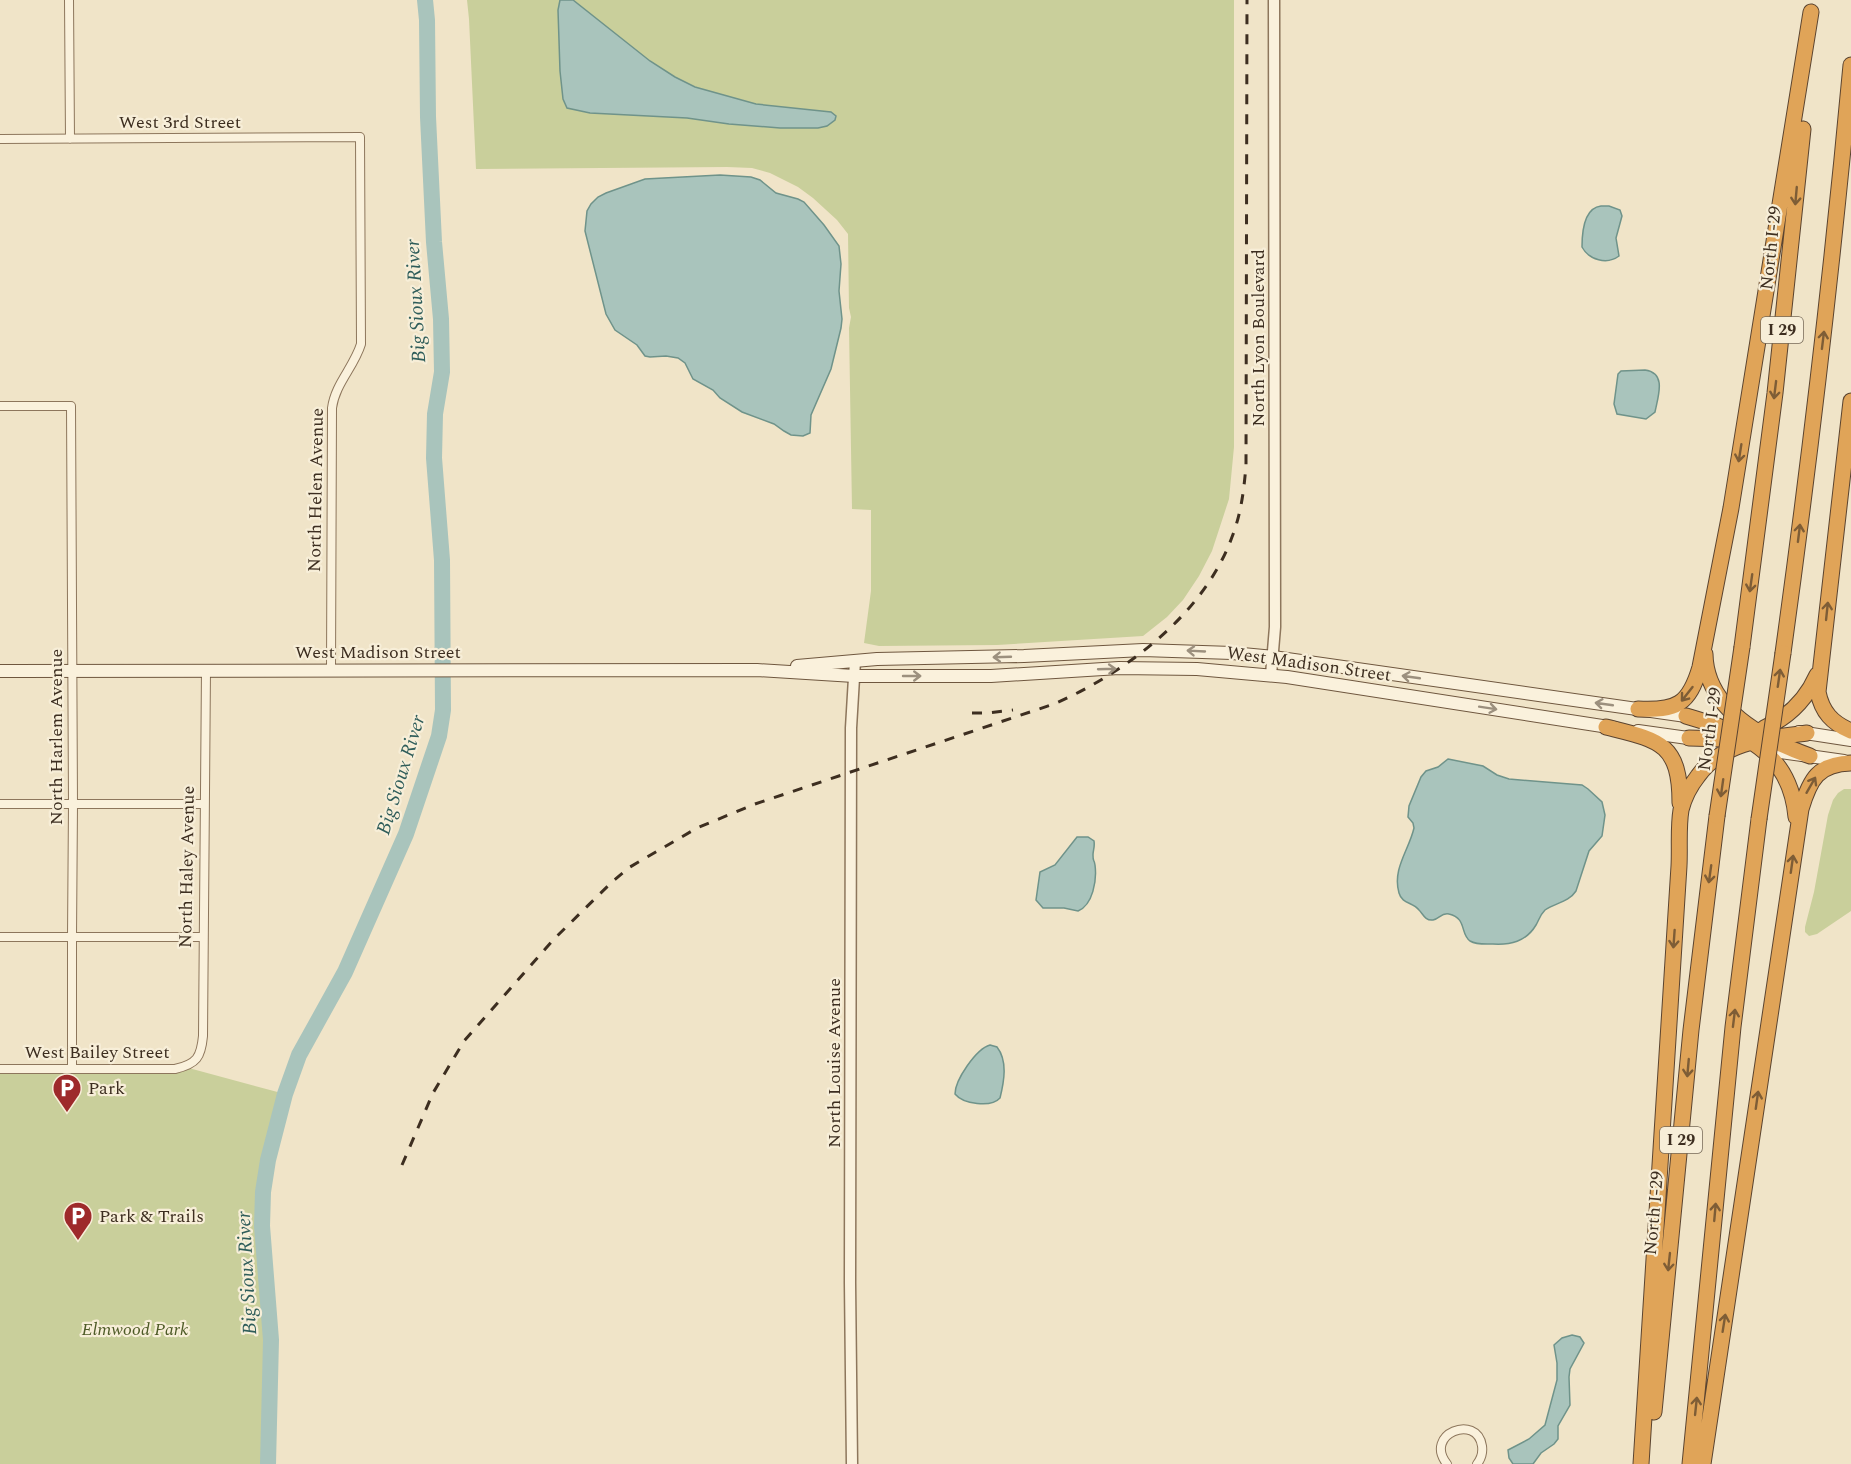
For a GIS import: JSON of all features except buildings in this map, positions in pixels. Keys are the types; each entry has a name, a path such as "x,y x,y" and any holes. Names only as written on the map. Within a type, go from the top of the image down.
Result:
{"highway":[{"path":"1638,709 1674,707 1683,700 1696,681 1706,642 1733,497 1812,6"},
{"name":"North I-29","path":"1649,1464 1691,1030 1764,482 1805,107 1812,6"},
{"name":"I 29","path":"1690,1464 1733,1027 1817,394 1851,64"},
{"path":"1851,401 1818,692 1823,710 1834,723 1851,731"},
{"path":"1706,642 1706,667 1712,685 1727,707 1775,763 1790,787 1795,805 1797,832"},
{"path":"1641,1464 1683,802 1693,783 1712,761 1754,737 1785,716 1800,702 1820,669"},
{"path":"1686,716 1810,756"},
{"path":"1606,727 1654,741 1669,752 1680,780 1680,839"},
{"path":"1689,738 1728,739 1807,733"},
{"path":"1703,1464 1797,832 1805,795 1814,778 1827,767 1851,762"}],"main road":[{"name":"West Madison Street","path":"757,670 877,659 1024,656 1143,650 1220,652 1274,657 1686,716"},
{"name":"West Madison Street","path":"0,671 757,670 854,676 991,676 1144,668 1197,669 1271,675 1689,738"},
{"path":"1807,733 1851,740"},
{"path":"1810,756 1851,762"}],"street":[{"path":"69,0 70,139"},
{"name":"North Lyon Boulevard","path":"1271,675 1275,627 1274,0"},
{"name":"West 3rd Street","path":"0,139 360,137"},
{"name":"North Helen Avenue","path":"331,671 332,408 338,387 350,371 361,344 360,137"},
{"name":"North Harlem Avenue","path":"0,406 71,406 72,1068"},
{"name":"North Louise Avenue","path":"852,1464 851,739 855,661"},
{"name":"North Haley Avenue","path":"193,1062 199,1056 203,1035 206,670"},
{"path":"0,804 204,804"},
{"path":"0,937 203,937"},
{"name":"West Bailey Street","path":"0,1069 175,1069 193,1062"},
{"path":"1447,1464 1442,1456 1442,1442 1451,1432 1464,1429 1476,1435 1480,1441 1482,1454 1476,1464"}],"green space":[{"path":"467,0 1234,0 1234,447 1229,499 1212,551 1183,600 1167,617 1143,636 997,645 879,646 864,643 871,591 871,510 852,509 848,234 837,220 798,187 770,173 752,168 476,169"},
{"path":"1844,789 1851,789 1851,911 1817,934 1809,936 1805,932 1805,927 1828,815 1833,800"},
{"name":"Elmwood Park","path":"185,1067 285,1094 268,1160 263,1192 262,1226 271,1340 268,1464 0,1464 0,1068"}],"water":[{"path":"560,0 573,0 650,61 695,87 756,104 831,112 836,116 835,120 827,126 818,128 780,128 687,118 590,113 567,108 563,99 560,71 558,10"},
{"path":"720,175 751,177 760,180 776,193 804,202 839,246 841,328 831,369 811,415 810,433 803,436 791,435 774,424 742,412 720,398 713,390 693,379 685,363 678,358 645,356 637,345 615,330 606,314 585,231 587,211 591,204 606,193 645,179"},
{"path":"1601,206 1620,210 1622,216 1616,238 1619,256 1604,261 1589,255 1582,247 1585,222 1591,211"},
{"path":"1621,371 1652,372 1659,380 1655,412 1646,419 1617,414 1614,404 1618,374"},
{"path":"1448,759 1483,766 1509,779 1582,785 1602,802 1605,815 1602,836 1589,851 1576,891 1566,900 1545,910 1532,931 1517,941 1481,944 1470,941 1461,922 1455,916 1447,914 1430,920 1424,917 1417,907 1400,897 1397,884 1399,868 1414,828 1408,817 1409,806 1421,777 1426,771 1438,767"},
{"path":"1077,837 1088,837 1094,841 1095,878 1090,898 1078,911 1043,908 1036,900 1040,872 1055,865"},
{"path":"990,1045 997,1047 1003,1059 1004,1079 1000,1098 984,1104 964,1100 955,1094 958,1081 979,1052"},
{"path":"1572,1335 1580,1337 1584,1343 1570,1369 1570,1405 1558,1426 1558,1439 1541,1453 1533,1464 1513,1464 1508,1450 1529,1439 1545,1425 1557,1380 1554,1345 1562,1338"}],"waterway":[{"name":"Big Sioux River","path":"268,1464 271,1340 262,1226 263,1192 268,1160 285,1094 299,1055 345,972 406,834 439,736 443,710 442,560 434,458 435,414 442,372 441,319 434,242 425,0"}],"railway":[{"path":"402,1165 433,1093 464,1041 554,939 630,867 697,828 755,804 1054,704 1081,691 1109,675 1160,637 1203,591 1232,537 1242,502 1246,465 1247,0"},
{"path":"972,713 1013,710"}],"place":[{"name":"Park","path":"67,1114"},
{"name":"Park & Trails","path":"78,1242"}]}
